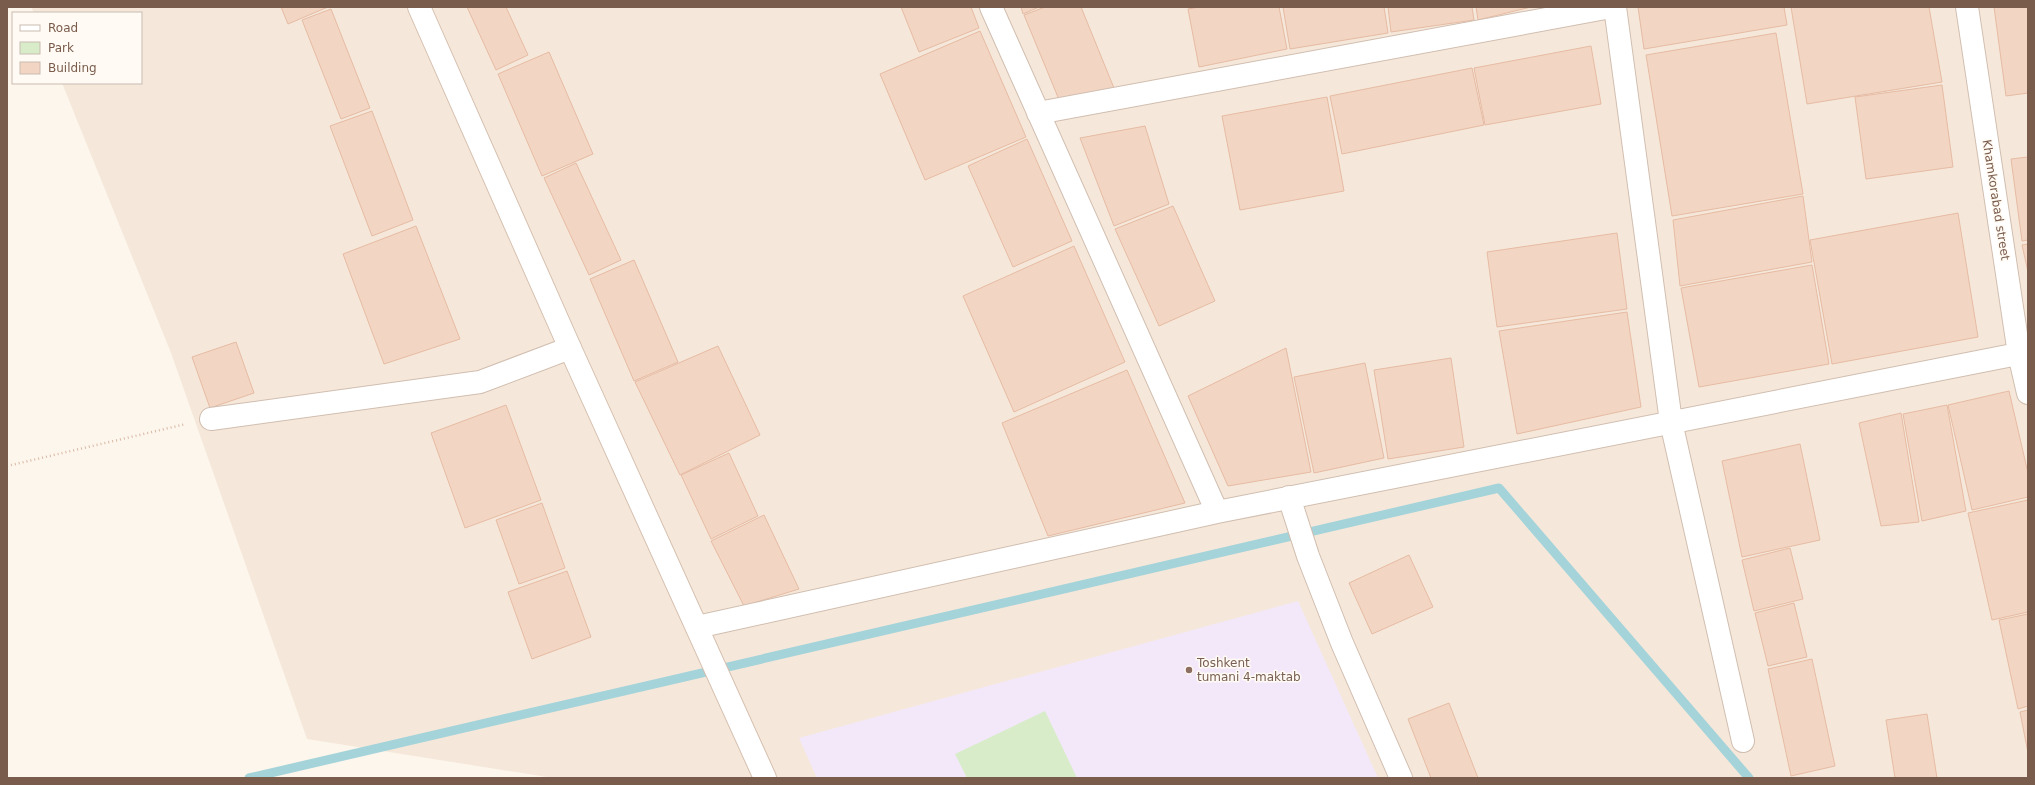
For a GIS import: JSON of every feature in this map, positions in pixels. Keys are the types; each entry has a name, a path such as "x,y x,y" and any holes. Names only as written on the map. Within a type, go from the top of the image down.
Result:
{"street":[{"path":"419,7 570,348 765,778"},
{"path":"991,7 1217,512"},
{"path":"1038,113 1610,7"},
{"path":"1615,7 1671,422 1743,741"},
{"name":"Khamkorabad street","path":"1967,7 2023,353 2028,393"},
{"path":"211,418 480,382 570,348"},
{"path":"697,626 1217,512 2023,353"},
{"path":"1289,498 1308,556 1342,643 1401,778"}],"path":[{"path":"7,466 211,418"}],"shaded area":[{"path":"31,7 2028,7 2028,778 553,778 307,739 171,353 62,84 142,84 142,12 34,12"},
{"name":"Toshkent tumani 4-maktab","path":"1298,601 1378,778 817,778 799,738"}],"green space":[{"path":"1045,711 1077,778 967,778 955,754"}],"building":[{"path":"281,7 328,7 288,24"},
{"path":"467,7 506,7 528,55 496,70"},
{"path":"901,7 971,7 979,28 919,52"},
{"path":"1021,7 1039,7 1023,14"},
{"path":"1045,7 1081,7 1116,93 1060,102 1024,15"},
{"path":"1199,7 1279,7 1287,49 1199,67 1188,9"},
{"path":"1283,7 1384,7 1388,33 1290,49"},
{"path":"1388,7 1472,7 1474,20 1391,32"},
{"path":"1476,7 1531,7 1478,20"},
{"path":"1638,7 1784,7 1787,25 1644,49"},
{"path":"1791,7 1929,7 1942,82 1807,104"},
{"path":"1994,7 2028,7 2028,93 2006,96"},
{"path":"331,9 370,108 341,119 302,20"},
{"path":"980,31 1026,137 925,180 880,74"},
{"path":"1776,33 1803,194 1672,216 1646,55"},
{"path":"1591,46 1601,104 1485,125 1474,68"},
{"path":"549,52 593,154 542,176 498,74"},
{"path":"1472,68 1484,125 1342,154 1330,96"},
{"path":"1942,85 1953,167 1866,179 1855,97"},
{"path":"1327,97 1344,191 1240,210 1222,116"},
{"path":"372,111 413,220 372,236 330,126"},
{"path":"1145,126 1169,204 1114,226 1080,138"},
{"path":"1027,139 1072,241 1013,267 968,166"},
{"path":"2028,157 2028,240 2022,241 2011,159"},
{"path":"576,163 621,260 589,275 544,178"},
{"path":"1803,196 1812,262 1680,286 1673,220"},
{"path":"1173,206 1215,301 1159,326 1115,229"},
{"path":"1958,213 1978,337 1832,364 1810,240"},
{"path":"416,226 460,339 384,364 343,254"},
{"path":"1617,233 1627,309 1497,327 1487,252"},
{"path":"2028,244 2028,272 2022,245"},
{"path":"1074,246 1125,362 1014,412 963,296"},
{"path":"634,260 678,362 634,381 590,279"},
{"path":"1812,265 1829,364 1699,387 1681,288"},
{"path":"1627,312 1641,407 1517,434 1499,331"},
{"path":"236,342 254,393 210,408 192,357"},
{"path":"718,346 760,435 680,475 635,382"},
{"path":"1286,348 1311,472 1228,486 1188,396"},
{"path":"1451,358 1464,447 1388,459 1374,370"},
{"path":"1365,363 1384,458 1314,473 1294,377"},
{"path":"1127,370 1185,503 1048,536 1002,423"},
{"path":"2009,391 2028,473 2028,497 1972,510 1948,405"},
{"path":"506,405 541,500 465,528 431,433"},
{"path":"1947,405 1966,511 1922,521 1903,414"},
{"path":"1901,413 1919,522 1881,526 1859,423"},
{"path":"1800,444 1820,540 1742,557 1722,461"},
{"path":"729,453 758,516 711,539 681,475"},
{"path":"2028,500 2028,612 1992,620 1968,513"},
{"path":"542,503 565,568 519,584 496,520"},
{"path":"764,515 799,589 744,606 711,541"},
{"path":"1790,548 1803,599 1754,611 1742,560"},
{"path":"1409,555 1433,607 1372,634 1349,583"},
{"path":"567,571 591,637 532,659 508,592"},
{"path":"1794,603 1807,657 1768,666 1755,613"},
{"path":"2028,614 2028,706 2018,709 1999,620"},
{"path":"1812,659 1835,766 1791,776 1768,669"},
{"path":"1449,703 1478,778 1431,778 1408,719"},
{"path":"2028,710 2028,753 2020,712"},
{"path":"1927,714 1937,778 1895,778 1886,720"}],"waterway":[{"path":"249,778 1499,488 1749,778"}],"place":[{"name":"Toshkent tumani 4-maktab","path":"1189,670"}]}
